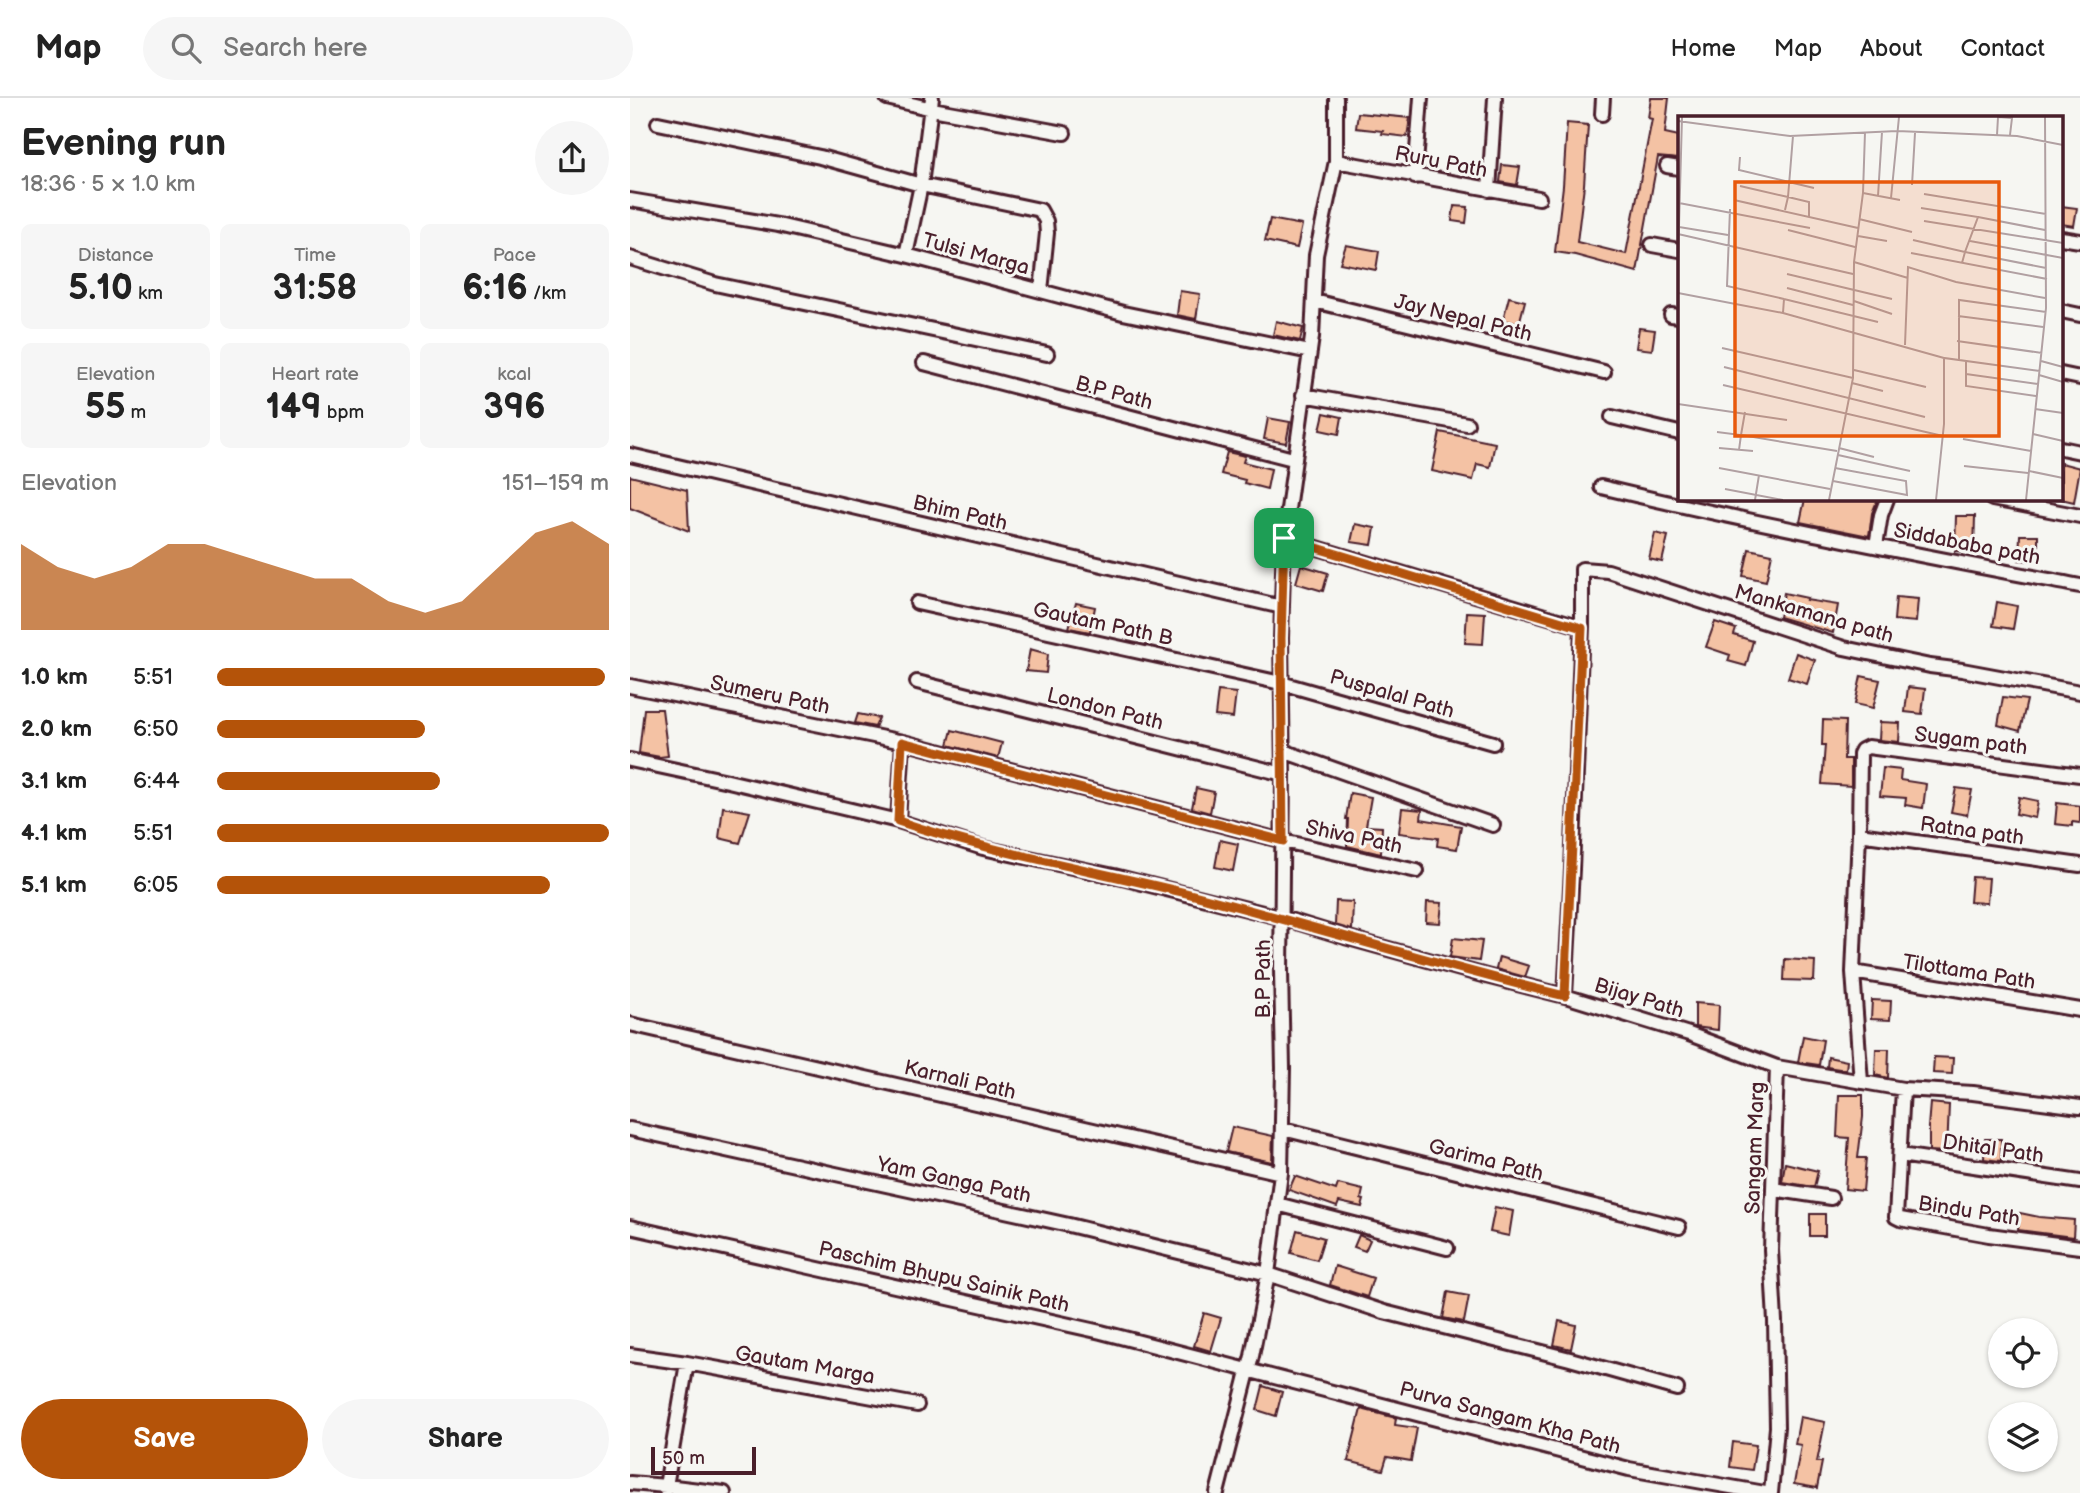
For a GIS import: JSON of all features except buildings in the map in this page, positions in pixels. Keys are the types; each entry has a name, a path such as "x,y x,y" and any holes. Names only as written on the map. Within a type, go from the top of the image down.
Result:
{"street":[{"path":"887,98 932,103 1064,134"},
{"name":"B.P Path","path":"1217,1493 1249,1370 1268,1274 1281,1173 1281,683 1284,538 1310,352 1316,254 1336,161 1336,98"},
{"path":"1415,177 1421,98"},
{"path":"1489,190 1494,98"},
{"path":"1602,114 1603,98"},
{"path":"906,255 921,185 932,103"},
{"path":"657,123 820,157 921,185 1040,211 1046,221 1047,233 1041,291"},
{"name":"Ruru Path","path":"1336,161 1539,198"},
{"name":"Tulsi Marga","path":"630,200 778,225 906,255 1123,313 1310,352"},
{"path":"1652,245 1678,250"},
{"path":"630,258 715,284 1047,354"},
{"name":"Jay Nepal Path","path":"1314,301 1604,372"},
{"name":"B.P Path","path":"924,363 1293,459"},
{"path":"1303,395 1467,425"},
{"path":"1612,417 1678,433"},
{"name":"Bhim Path","path":"630,455 1282,607"},
{"name":"Siddababa path","path":"1601,487 1695,510 2080,586"},
{"path":"1876,546 1881,515 1887,500"},
{"path":"1997,500 2080,516"},
{"path":"1284,538 1582,628 1565,996"},
{"name":"Mankamana path","path":"1582,628 1582,569 1608,571 1844,648 2080,692"},
{"name":"Gautam Path B","path":"917,603 1281,683"},
{"name":"London Path","path":"916,682 1283,774"},
{"name":"Puspalal Path","path":"1281,683 1493,743"},
{"name":"Sumeru Path","path":"630,686 902,742 1283,841"},
{"path":"898,821 902,742"},
{"name":"Sugam path","path":"1859,834 1860,754 1868,747 2080,775"},
{"path":"1283,751 1493,825"},
{"name":"Bijay Path","path":"630,760 898,821 983,848 1114,876 1283,918 1565,996 1689,1034 1777,1067"},
{"path":"1859,834 1853,972 1861,1082"},
{"name":"Ratna path","path":"1859,834 2080,865"},
{"name":"Shiva Path","path":"1283,841 1417,871"},
{"name":"Tilottama Path","path":"1853,972 2080,1010"},
{"name":"Karnali Path","path":"630,1024 1281,1173"},
{"name":"Sangam Marg","path":"1772,1493 1777,1427 1771,1250 1777,1067 1903,1089 1973,1093 2080,1107"},
{"name":"Bindu Path","path":"1903,1089 1895,1214 1900,1219 1989,1235 2080,1247"},
{"name":"Yam Ganga Path","path":"630,1129 1069,1225 1268,1274 1384,1312 1677,1389"},
{"name":"Garima Path","path":"1283,1129 1679,1227"},
{"name":"Dhital Path","path":"1900,1155 2080,1182"},
{"path":"1773,1189 1831,1198"},
{"path":"1277,1204 1447,1248"},
{"name":"Paschim Bhupu Sainik Path","path":"630,1227 1101,1332 1249,1370"},
{"name":"Gautam Marga","path":"630,1355 917,1405"},
{"path":"666,1490 687,1363"},
{"name":"Purva Sangam Kha Path","path":"1249,1370 1629,1469 1765,1493"},
{"path":"630,1483 666,1490 724,1493"}],"route":[{"path":"1284,538 1582,628 1565,996 1283,918 1114,876 983,848 898,821 902,742 1283,841 1281,638 1284,538"}]}
